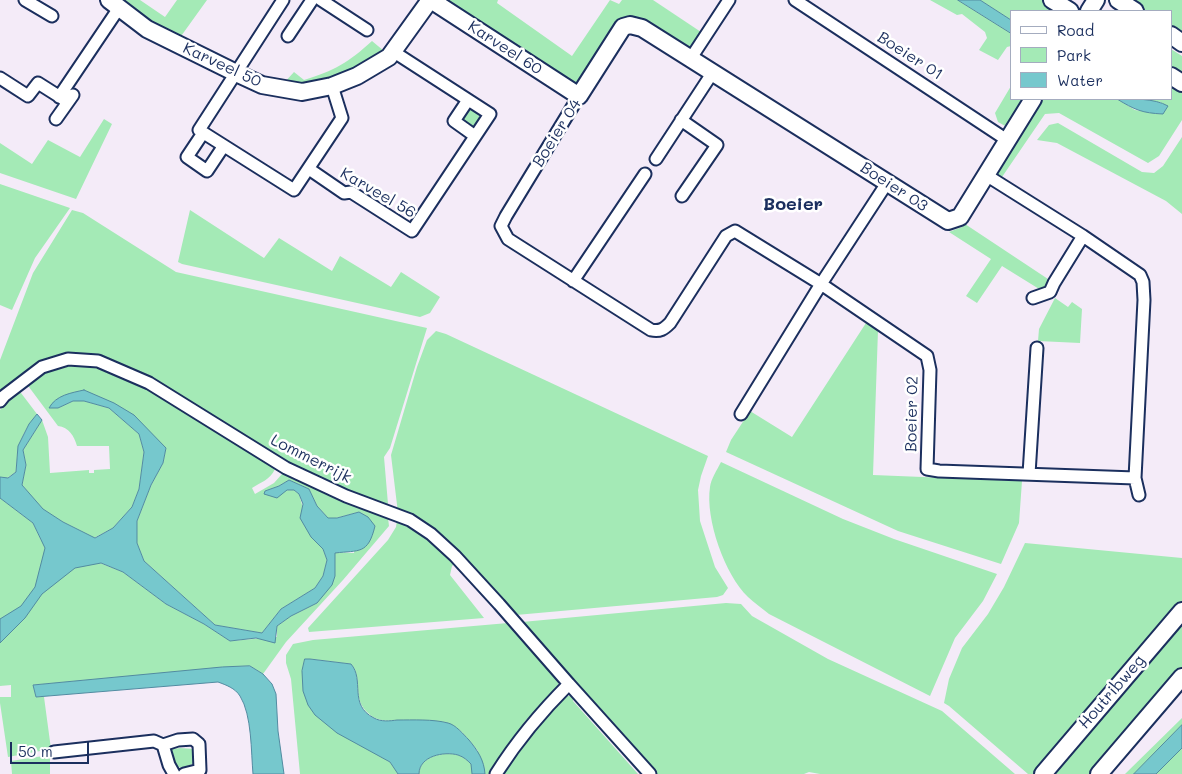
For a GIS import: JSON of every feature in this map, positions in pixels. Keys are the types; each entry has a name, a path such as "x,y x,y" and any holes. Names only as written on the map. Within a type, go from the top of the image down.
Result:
{"street":[{"path":"25,0 52,16"},
{"path":"283,0 199,130 223,147 294,190 342,118 332,86"},
{"path":"288,36 312,0"},
{"path":"322,0 367,30"},
{"name":"Karveel 50","path":"114,4 148,28 236,73 262,85 302,92 332,86 357,76 389,57 430,0"},
{"name":"Karveel 60","path":"430,0 579,96"},
{"path":"691,58 729,0"},
{"name":"Boeier 01","path":"795,0 1007,140"},
{"path":"1052,0 1068,10"},
{"path":"1118,0 1133,10"},
{"path":"56,119 114,4"},
{"name":"Boeier 04","path":"691,58 642,28 630,25 623,27 501,226 508,239 651,330 660,330 670,323 726,236 735,231 820,284"},
{"path":"394,52 490,114 476,136 454,121 468,100"},
{"name":"Boeier 03","path":"691,58 948,220 960,217 1032,100"},
{"path":"656,159 713,72"},
{"path":"0,78 28,96 38,83 67,98"},
{"path":"681,120 717,144 682,196"},
{"path":"203,133 187,157 207,170 223,147"},
{"name":"Karveel 56","path":"309,169 344,193 351,192 412,231 476,136"},
{"path":"573,281 646,174"},
{"path":"986,175 1083,236 1140,275 1143,282 1134,478 1139,495"},
{"path":"741,414 820,284 887,182"},
{"path":"1033,298 1050,292 1083,236"},
{"name":"Boeier 02","path":"820,284 927,356 930,370 927,469 1134,478"},
{"path":"1029,474 1037,348"},
{"name":"Lommerrijk","path":"0,401 42,367 68,359 98,361 149,383 286,468 346,496 410,520 432,534 455,556 650,774"},
{"name":"Houtribweg","path":"1043,774 1182,611"},
{"path":"1099,774 1182,677"},
{"path":"496,774 538,714 569,684"},
{"path":"54,752 154,741 163,745 178,740 193,739 199,744 200,770 184,774"},
{"path":"163,745 174,774"}],"green space":[{"path":"120,0 140,0 165,17 177,0 207,0 179,39 129,9"},
{"path":"442,0 498,0 497,3 572,56 610,0 619,4 622,0 653,0 701,32 689,49 635,19 577,92"},
{"path":"930,0 958,0 1010,32 1010,46 1007,47 998,60 979,50 987,38 985,32 962,14 957,15"},
{"path":"980,0 1045,0 1060,10 1010,10 1010,19"},
{"path":"1127,0 1182,0 1182,36 1172,29 1172,10 1142,10"},
{"path":"372,41 384,51 337,78 312,84 283,84 294,72 304,80 333,69 356,55"},
{"path":"1172,50 1182,56 1182,74 1172,67"},
{"path":"1172,82 1182,88 1182,120 1159,156 1148,163 1059,113 1045,114 1002,177 997,174 1000,165 1041,100 1119,100 1135,110 1160,114 1161,102 1144,100 1172,100"},
{"path":"1010,88 1010,100 1024,100 1007,127 998,122 995,113"},
{"path":"468,107 477,112 480,118 473,128 460,116"},
{"path":"104,119 112,124 76,199 0,173 0,143 32,164 48,140 80,157"},
{"path":"1058,123 1142,172 1154,173 1163,166 1182,137 1182,214 1166,201 1057,143 1037,140 1049,125"},
{"path":"0,184 70,208 35,258 12,310 0,305"},
{"path":"72,210 83,213 176,272 427,328 390,448 384,457 388,504 336,487 298,471 158,382 142,373 107,359 88,355 60,355 34,367 4,391 0,389 0,360 33,273"},
{"path":"190,210 264,258 279,238 332,271 340,256 391,287 401,272 440,297 430,313 420,317 182,264 178,262"},
{"path":"965,224 1051,281 1044,292 1002,266 977,303 966,296 991,259 949,232"},
{"path":"1055,298 1068,307 1072,302 1082,309 1080,343 1038,341 1039,329"},
{"path":"866,323 878,330 873,475 1022,481 1019,523 1001,564 898,531 726,452 731,440 750,411 792,437"},
{"path":"436,331 708,456 698,490 700,521 715,567 728,588 723,595 516,615 461,557 452,566 450,575 484,618 309,632 308,628 388,540 396,527 398,513 391,455 417,367 427,340"},
{"path":"77,364 115,372 168,398 275,469 268,478 252,488 255,494 274,483 282,474 287,474 385,513 389,526 286,642 263,674 250,666 33,685 36,697 44,697 51,749 8,757 0,703 0,697 11,697 11,685 0,686 0,498 33,523 41,540 123,572 166,604 204,624 230,641 277,637 277,626 291,616 317,603 334,564 334,552 354,553 359,512 336,518 328,518 317,506 309,489 289,480 265,491 294,490 299,494 311,537 323,549 327,560 323,576 315,588 281,609 262,633 215,625 144,561 137,543 137,521 151,485 163,463 166,448 84,390 58,408 73,401 84,401 109,408 139,434 144,452 139,489 132,507 113,528 94,538 42,509 22,485 26,465 23,450 42,420 48,437 50,473 89,470 89,473 94,473 94,470 110,469 109,446 77,446 70,433 65,428 58,426 26,383 41,374"},
{"path":"17,392 21,393 37,414 21,441 16,472 7,478 0,477 0,410"},
{"path":"721,462 843,519 894,539 997,574 983,601 955,638 930,696 769,614 748,597 732,575 718,546 711,515 709,500 711,484"},
{"path":"1025,543 1182,558 1182,602 1035,774 1028,774 944,703 949,679 962,648 988,614 1004,587"},
{"path":"726,603 741,604 752,616 828,659 942,711 1015,774 820,774 809,772 804,774 657,774 522,622"},
{"path":"1182,621 1182,667 1091,774 1052,774"},
{"path":"508,623 559,681 557,689 526,720 490,774 419,774 423,763 433,756 458,755 471,764 478,751 462,732 448,723 377,719 368,713 360,701 357,676 351,664 311,659 372,751 390,762 398,774 300,774 291,679 286,663 286,655 293,644 313,640"},
{"path":"568,696 573,696 573,701 638,774 499,774 532,727"},
{"path":"1182,718 1182,774 1125,774"},
{"path":"172,749 194,749 194,763 184,767 175,766 171,752"},
{"path":"50,755 50,774 12,774 11,761"}],"water":[{"path":"958,0 980,0 1010,19 1010,32"},
{"path":"1119,100 1150,100 1168,106 1163,114 1144,112"},
{"path":"84,390 114,403 134,415 166,448 163,463 151,485 137,521 137,543 144,561 215,625 262,633 281,609 315,588 323,576 327,560 323,549 311,537 300,518 303,504 299,494 294,490 287,490 277,498 264,494 265,491 289,480 309,489 317,506 328,518 337,518 359,512 368,517 375,526 369,542 366,546 356,551 335,553 335,576 332,585 317,603 291,616 277,626 275,643 256,638 230,641 204,624 166,604 123,572 101,563 75,568 42,594 25,618 0,643 0,619 21,606 35,587 45,548 33,523 0,498 0,477 8,478 16,472 18,446 29,424 37,414 42,420 23,450 26,465 22,485 43,509 63,522 95,538 113,528 132,507 139,489 144,452 139,434 109,408 84,401 73,401 58,408 49,408 60,397"},
{"path":"305,659 351,664 357,677 361,706 366,713 377,719 386,721 429,720 448,723 454,726 469,740 478,752 485,774 472,774 471,764 465,759 458,755 446,754 433,756 428,759 420,768 419,774 398,774 390,762 337,733 315,715 308,705 303,691 302,671"},
{"path":"250,666 263,674 272,684 276,694 278,731 284,774 253,774 250,734 244,704 236,691 218,682 36,697 33,685 222,667"},
{"path":"1182,725 1182,748 1156,774 1134,774"}],"district":[{"name":"Boeier","path":"793,204"}]}
